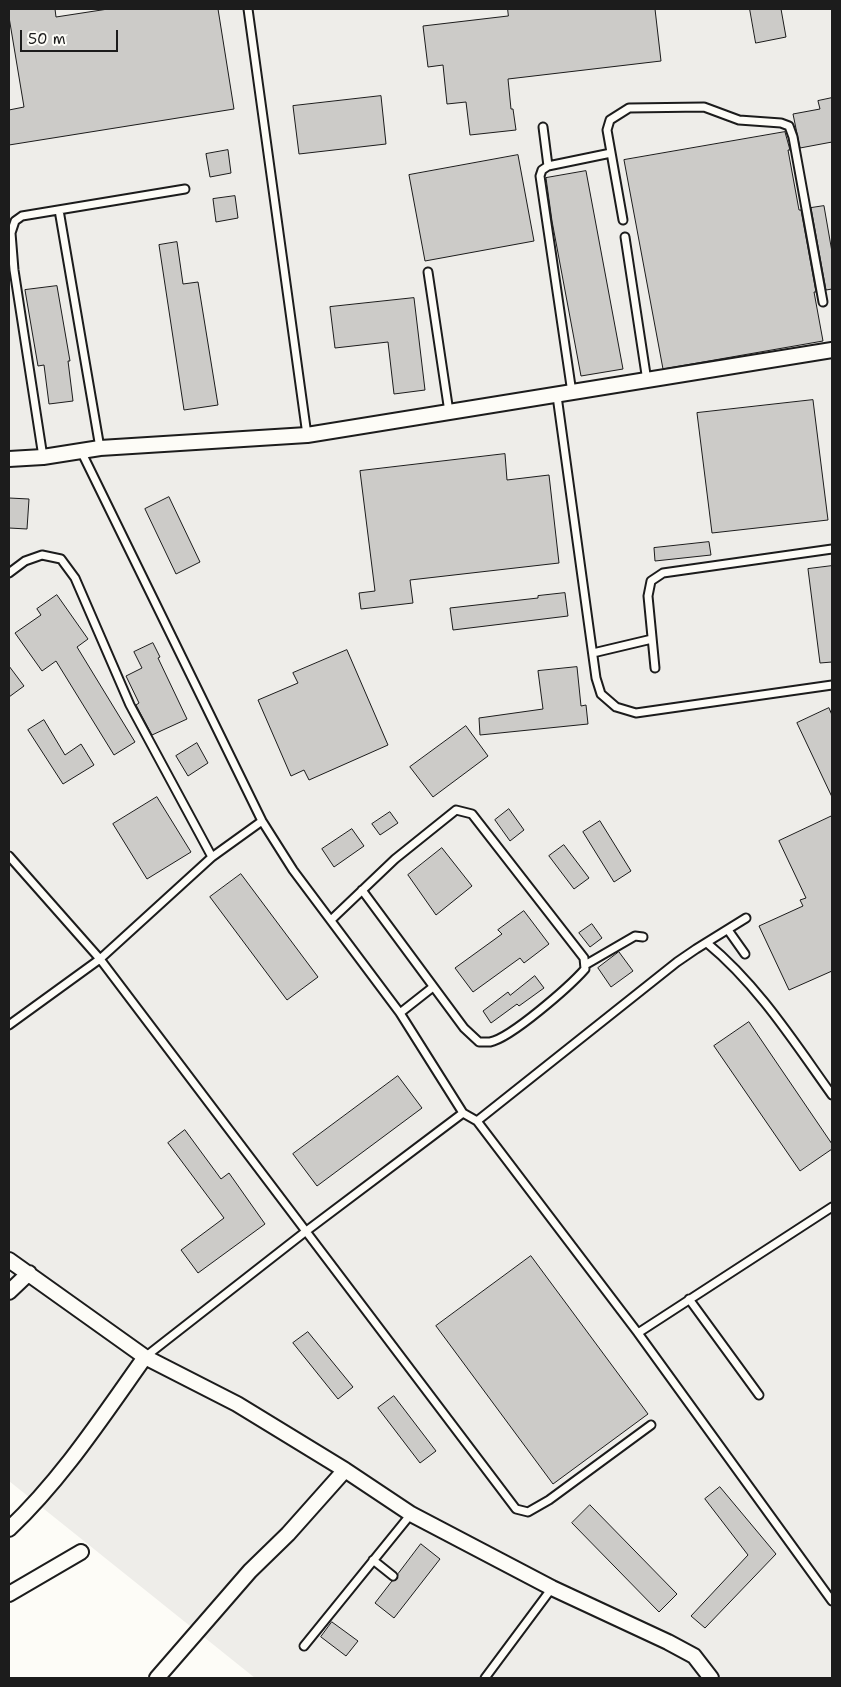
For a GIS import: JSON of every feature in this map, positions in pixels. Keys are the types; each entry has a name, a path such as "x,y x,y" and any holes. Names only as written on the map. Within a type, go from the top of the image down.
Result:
{"street":[{"path":"9,459 43,457 100,448 307,435 832,350"},
{"path":"9,1260 146,1357 237,1404 345,1470 412,1514 552,1588 694,1656 711,1678"},
{"path":"9,1292 28,1273"},
{"path":"9,1529 27,1512 71,1460 146,1357"},
{"path":"158,1678 250,1571 288,1534 345,1470"},
{"path":"9,1594 81,1552"}],"lane":[{"path":"248,9 307,435"},
{"path":"623,220 607,130 610,120 629,108 704,106 739,120 781,123 789,126 793,137 823,302"},
{"path":"544,127 548,166"},
{"path":"572,393 540,176 542,170 548,166 611,153"},
{"path":"43,457 15,280 11,233 14,221 22,216 185,189"},
{"path":"59,210 100,448"},
{"path":"626,237 647,381"},
{"path":"428,272 450,413"},
{"path":"557,396 596,678 601,694 616,707 636,713 832,685"},
{"path":"81,451 262,821 293,870 400,1013 463,1113 477,1121 638,1333 832,1600"},
{"path":"655,668 648,596 651,581 663,573 832,549"},
{"path":"9,573 25,562 42,555 61,559 75,578 130,705 212,857"},
{"path":"593,653 652,639"},
{"path":"330,920 395,859 456,810 464,811 472,814 584,958 585,969 576,980 512,1032 491,1042 479,1042 464,1028 362,890"},
{"path":"9,1026 100,960 212,857 262,821"},
{"path":"9,856 100,960 516,1509 528,1512 549,1500 650,1425"},
{"path":"477,1121 670,968 746,918"},
{"path":"728,930 745,954"},
{"path":"585,965 635,936 643,937"},
{"path":"707,943 729,961 774,1014 832,1095"},
{"path":"400,1013 433,987"},
{"path":"146,1357 305,1232 463,1113"},
{"path":"638,1333 832,1207"},
{"path":"689,1299 758,1395"},
{"path":"304,1646 412,1514"},
{"path":"373,1560 393,1576"},
{"path":"485,1678 552,1588"}],"shaded area":[{"path":"9,9 832,9 832,1678 255,1678 9,1481"}],"building":[{"path":"9,9 55,9 56,17 108,9 218,9 234,109 9,145 9,110 24,107"},
{"path":"508,9 655,9 661,61 508,79 511,109 513,109 516,130 470,135 466,102 447,104 443,65 428,67 423,26 508,16"},
{"path":"750,9 781,9 786,37 756,43"},
{"path":"381,96 386,144 299,154 293,106"},
{"path":"832,98 832,142 800,148 793,114 820,109 818,101"},
{"path":"785,132 816,292 814,292 823,341 663,369 624,160"},
{"path":"228,150 231,173 210,177 206,154"},
{"path":"518,155 534,241 425,261 409,175"},
{"path":"586,171 623,369 581,376 552,221 546,178"},
{"path":"235,196 238,218 216,222 213,199"},
{"path":"824,206 832,252 832,289 826,290 811,208"},
{"path":"177,242 183,284 198,282 218,405 184,410 159,245"},
{"path":"57,286 70,361 68,361 73,401 49,404 44,365 38,366 25,290"},
{"path":"414,298 425,390 394,394 388,342 335,348 330,307"},
{"path":"813,400 828,520 712,533 697,413"},
{"path":"505,454 507,480 549,475 559,563 410,580 413,603 361,609 359,593 375,591 360,471"},
{"path":"169,497 200,562 176,574 145,509"},
{"path":"9,498 29,499 27,529 9,528"},
{"path":"709,542 711,555 655,561 654,548"},
{"path":"832,566 832,662 820,663 808,569"},
{"path":"565,593 568,616 453,630 450,608"},
{"path":"57,595 88,639 77,647 135,742 114,755 56,661 42,671 15,633 41,615 37,609"},
{"path":"153,643 160,657 158,658 187,719 152,735 136,705 139,703 126,676 142,668 134,652"},
{"path":"347,650 388,745 309,780 304,770 291,776 258,700 298,683 293,673"},
{"path":"9,666 24,686 9,697"},
{"path":"577,667 581,706 586,705 588,724 480,735 479,718 543,709 538,671"},
{"path":"829,708 832,715 832,797 797,723"},
{"path":"44,720 65,755 81,744 94,765 63,784 28,730"},
{"path":"466,726 488,756 433,797 410,767"},
{"path":"197,743 208,763 188,776 176,756"},
{"path":"157,797 191,852 147,879 113,824"},
{"path":"509,809 524,830 510,841 495,820"},
{"path":"390,812 398,823 380,835 372,824"},
{"path":"832,816 832,971 789,990 759,926 803,906 800,900 806,898 779,841"},
{"path":"600,821 631,871 614,882 583,832"},
{"path":"352,829 364,846 334,867 322,849"},
{"path":"564,845 589,878 574,889 549,856"},
{"path":"442,848 472,886 436,915 408,875"},
{"path":"241,874 318,977 287,1000 210,897"},
{"path":"524,911 549,944 524,963 520,958 473,992 455,968 502,934 498,930"},
{"path":"592,924 602,938 590,947 579,933"},
{"path":"619,952 633,971 611,987 598,968"},
{"path":"535,976 544,988 519,1006 517,1004 491,1023 483,1011 508,992 510,995"},
{"path":"749,1022 832,1144 832,1149 800,1171 714,1046"},
{"path":"398,1076 422,1108 317,1186 293,1154"},
{"path":"185,1130 221,1179 229,1173 265,1224 198,1273 181,1250 224,1218 168,1143"},
{"path":"531,1256 648,1414 553,1484 436,1326"},
{"path":"308,1332 353,1387 338,1399 293,1343"},
{"path":"394,1396 436,1451 420,1463 378,1408"},
{"path":"720,1487 776,1554 705,1628 691,1616 748,1555 705,1499"},
{"path":"590,1505 677,1594 659,1612 572,1523"},
{"path":"421,1544 440,1559 394,1618 375,1603 392,1581 397,1579 398,1574"},
{"path":"332,1622 358,1641 346,1656 321,1637"}]}
